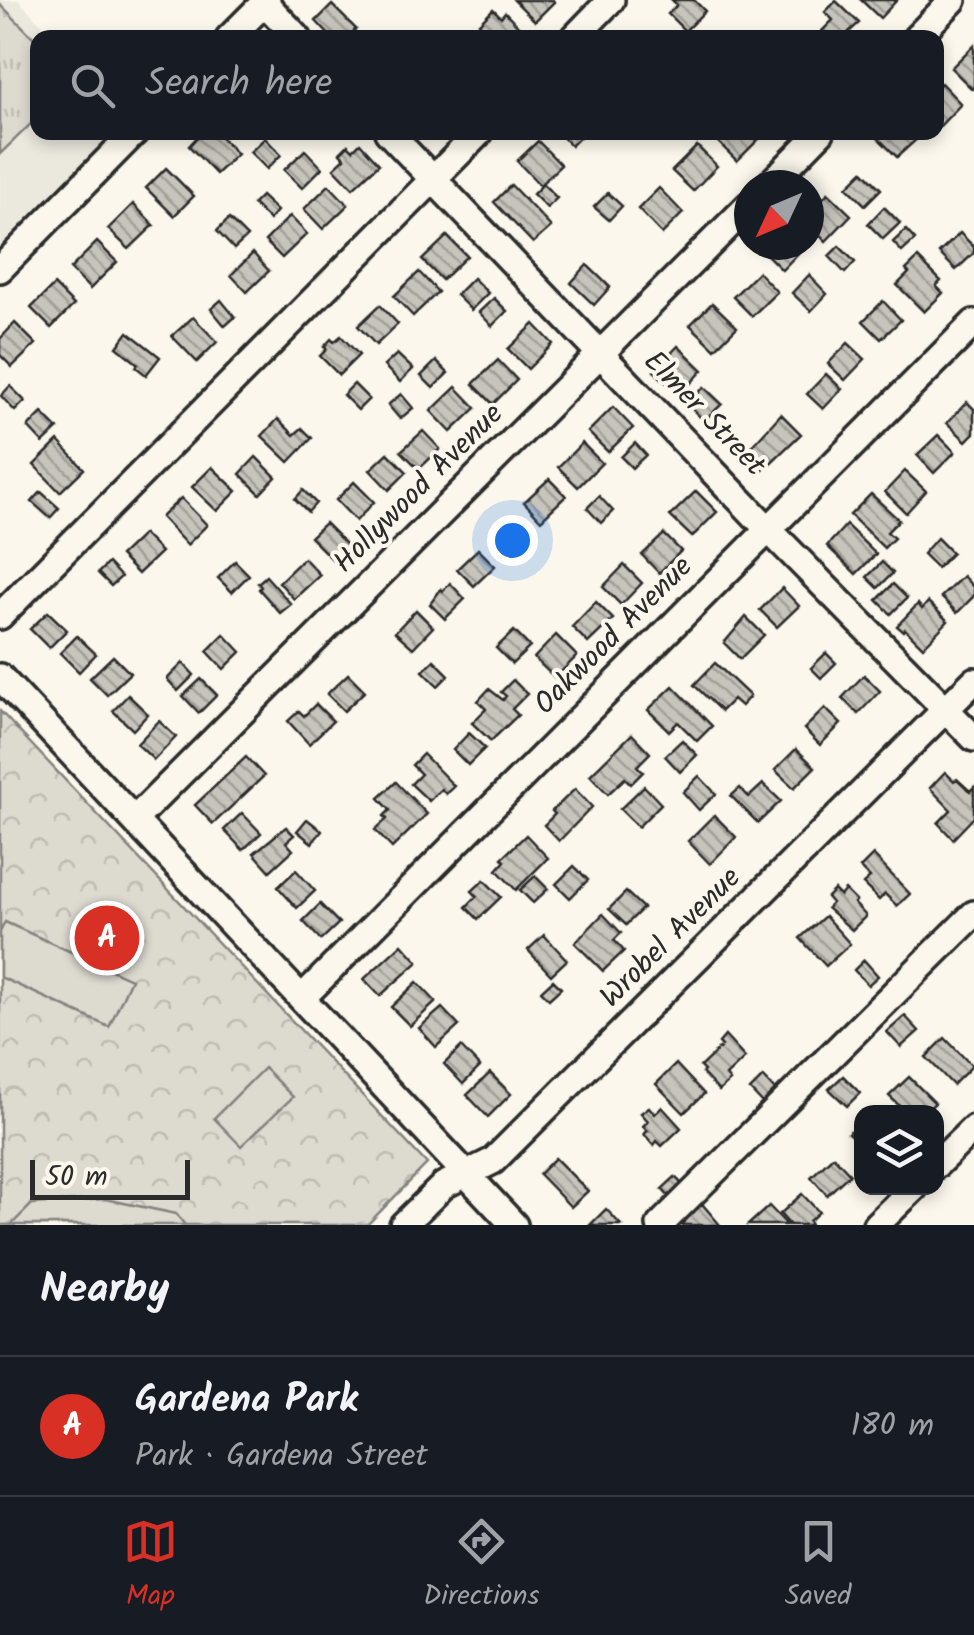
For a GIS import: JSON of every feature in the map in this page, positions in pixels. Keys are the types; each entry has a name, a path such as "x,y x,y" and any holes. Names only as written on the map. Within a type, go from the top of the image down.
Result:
{"street":[{"path":"582,30 612,0"},
{"path":"924,30 953,0"},
{"path":"238,30 266,1 291,30"},
{"path":"0,269 128,140"},
{"name":"Elmer Street","path":"396,140 974,738"},
{"path":"0,616 472,140"},
{"path":"784,170 813,140"},
{"name":"Hollywood Avenue","path":"136,819 734,220"},
{"name":"Oakwood Avenue","path":"302,998 974,323"},
{"path":"0,677 514,1225"},
{"name":"Wrobel Avenue","path":"403,1225 444,1185 493,1161 974,680"},
{"path":"660,1225 974,914"},
{"path":"944,1157 974,1128"},
{"path":"876,1225 907,1195"}],"shaded area":[{"path":"0,0 18,0 47,30 30,30 30,140 105,140 0,245"}],"green space":[{"path":"0,4 30,34 30,125 0,154"},
{"path":"0,711 427,1164 367,1225 0,1225"},
{"path":"5,922 131,979 109,1027 0,977 0,932"},
{"path":"264,1068 293,1097 241,1146 214,1118"},
{"path":"105,1199 176,1214 185,1225 11,1225 32,1204"}],"building":[{"path":"514,0 553,0 554,2 535,21"},
{"path":"672,0 694,0 705,11 684,30 668,14 677,5"},
{"path":"861,0 897,0 880,18"},
{"path":"836,1 859,23 851,30 823,30 833,20 825,12"},
{"path":"332,5 356,29 324,30 316,21"},
{"path":"493,9 501,17 505,12 522,30 486,30 479,23"},
{"path":"974,45 974,87 972,89 951,68"},
{"path":"944,86 961,104 944,122"},
{"path":"195,140 224,140 237,154 216,174 189,146"},
{"path":"267,140 281,155 267,169 250,152"},
{"path":"720,140 758,140 737,161"},
{"path":"880,140 916,140 897,157"},
{"path":"538,141 561,165 540,185 517,161"},
{"path":"360,143 379,164 353,188 334,168 345,158 340,153 348,145 353,150"},
{"path":"697,146 717,166 693,191 672,171"},
{"path":"305,150 322,168 302,188 284,170"},
{"path":"166,168 194,196 174,216 146,188"},
{"path":"863,171 881,189 865,205 847,187"},
{"path":"543,184 557,198 547,208 533,194"},
{"path":"329,185 348,205 323,229 304,209"},
{"path":"511,185 551,227 533,243 494,202"},
{"path":"659,188 683,213 662,234 638,209"},
{"path":"608,193 622,206 609,220 594,207"},
{"path":"828,193 851,215 826,241 824,239 824,197"},
{"path":"261,196 277,211 269,220 253,204"},
{"path":"133,204 154,225 129,249 108,229"},
{"path":"884,207 900,223 883,239 868,224"},
{"path":"290,216 307,234 282,258 265,241"},
{"path":"229,219 247,237 234,249 217,231"},
{"path":"906,230 915,240 902,252 893,242"},
{"path":"960,233 974,247 974,253 956,270 939,253"},
{"path":"447,236 467,256 442,280 422,260"},
{"path":"97,242 117,262 90,289 70,269"},
{"path":"839,246 855,262 845,273 829,256"},
{"path":"253,253 269,271 247,292 231,275"},
{"path":"918,258 941,281 936,286 943,293 924,312 897,285"},
{"path":"772,260 792,260 782,270"},
{"path":"587,265 610,287 594,305 571,283"},
{"path":"419,272 438,292 413,316 394,296"},
{"path":"758,272 777,292 752,316 733,297"},
{"path":"809,275 827,294 811,311 792,293"},
{"path":"473,278 488,293 471,310 456,295"},
{"path":"54,285 74,305 51,328 31,308"},
{"path":"494,298 507,311 492,326 479,312"},
{"path":"221,300 235,317 225,326 211,309"},
{"path":"883,301 901,320 881,339 863,321"},
{"path":"712,303 737,327 715,349 690,325"},
{"path":"380,305 398,324 376,345 358,326"},
{"path":"193,317 217,342 197,362 172,336"},
{"path":"15,323 36,344 12,367 0,355 0,339"},
{"path":"534,324 553,344 528,369 508,349"},
{"path":"128,332 160,357 146,375 117,347"},
{"path":"341,336 359,355 339,375 320,356 331,339 334,342"},
{"path":"848,343 865,359 845,380 828,364"},
{"path":"678,346 703,370 689,385 684,380 674,390 654,371"},
{"path":"397,354 413,369 400,382 384,366"},
{"path":"498,360 517,380 493,404 473,384"},
{"path":"436,361 448,373 433,388 421,376"},
{"path":"826,374 842,389 823,409 807,394"},
{"path":"354,384 369,399 358,410 343,395"},
{"path":"10,386 25,401 15,411 1,396"},
{"path":"456,387 476,408 451,432 431,411"},
{"path":"704,387 722,404 704,421 687,404"},
{"path":"401,394 413,408 400,419 388,405"},
{"path":"967,402 974,409 974,433 966,441 947,423"},
{"path":"613,407 633,428 608,452 588,432"},
{"path":"42,413 58,429 43,443 28,427"},
{"path":"781,414 801,434 759,474 741,458"},
{"path":"278,419 294,435 302,428 312,438 289,462 262,436"},
{"path":"423,431 440,449 419,469 401,451"},
{"path":"938,435 955,452 934,473 917,455"},
{"path":"58,441 84,469 60,492 34,465"},
{"path":"582,443 602,463 578,487 558,467"},
{"path":"635,443 646,455 632,468 621,457"},
{"path":"388,453 407,472 389,490 370,470"},
{"path":"256,457 276,477 260,494 240,474"},
{"path":"212,467 237,491 217,511 192,487"},
{"path":"905,471 926,491 906,513 885,492"},
{"path":"549,479 566,496 541,520 524,502"},
{"path":"354,482 374,502 356,521 336,500"},
{"path":"303,490 316,503 308,512 295,499"},
{"path":"696,491 717,512 692,537 670,516"},
{"path":"41,492 59,508 50,518 32,502"},
{"path":"871,494 899,520 887,532 894,538 884,548 850,515"},
{"path":"599,496 613,511 601,523 587,508"},
{"path":"181,498 207,525 187,545 161,517"},
{"path":"514,516 533,535 511,556 493,538"},
{"path":"325,523 353,551 339,566 310,537"},
{"path":"846,525 876,554 856,574 827,546"},
{"path":"143,534 161,552 138,574 120,556"},
{"path":"664,534 681,551 659,573 642,555"},
{"path":"937,538 952,553 937,568 923,554"},
{"path":"478,549 495,566 474,586 457,569"},
{"path":"304,558 320,575 294,599 279,582"},
{"path":"235,561 249,575 232,592 218,578"},
{"path":"882,562 893,573 878,588 867,577"},
{"path":"108,563 121,577 111,586 98,573"},
{"path":"624,565 642,583 621,605 603,587"},
{"path":"266,576 291,604 280,613 259,589 258,583"},
{"path":"963,576 974,588 974,596 957,613 941,597"},
{"path":"450,583 465,599 445,619 430,604"},
{"path":"893,584 907,598 891,614 877,600"},
{"path":"782,588 799,606 777,627 760,610"},
{"path":"596,602 613,619 588,643 572,627"},
{"path":"928,602 948,621 923,647 897,626 918,604 922,609"},
{"path":"416,610 433,627 413,648 395,632"},
{"path":"48,612 67,630 49,648 30,629"},
{"path":"746,617 764,635 740,659 724,643"},
{"path":"514,631 530,647 512,664 496,648"},
{"path":"224,634 241,652 224,669 207,651"},
{"path":"556,635 577,656 555,678 534,658"},
{"path":"77,636 96,654 79,672 60,653"},
{"path":"826,653 836,663 821,678 811,668"},
{"path":"113,656 130,673 107,695 90,678"},
{"path":"434,660 449,675 438,686 423,671"},
{"path":"183,663 194,675 178,691 167,679"},
{"path":"715,663 750,696 741,706 733,699 721,711 694,685"},
{"path":"348,674 365,691 344,711 327,694"},
{"path":"864,675 880,691 858,714 842,698"},
{"path":"201,679 217,695 199,713 183,696"},
{"path":"513,680 527,694 512,709 518,715 491,741 472,723 486,709 478,701 489,689 503,700 506,696 501,692"},
{"path":"673,686 712,726 697,741 678,722 669,731 648,710"},
{"path":"128,695 148,714 133,730 113,711"},
{"path":"316,704 333,721 309,744 288,721 299,711 304,716"},
{"path":"825,708 841,724 820,745 804,729"},
{"path":"159,721 176,737 154,760 137,744"},
{"path":"469,733 485,748 468,765 453,750"},
{"path":"632,734 650,753 637,766 643,772 631,784 625,778 608,794 590,775"},
{"path":"682,740 697,755 680,772 665,756"},
{"path":"796,749 815,767 794,788 775,770"},
{"path":"423,754 454,786 446,794 441,789 429,801 411,784 421,774 412,765"},
{"path":"246,757 264,776 213,824 195,805"},
{"path":"945,772 970,791 974,787 974,817 953,839 938,823 951,810 930,788"},
{"path":"699,776 716,794 699,810 683,792"},
{"path":"396,782 427,814 392,848 375,830 390,810 379,798"},
{"path":"763,784 781,801 758,823 731,796 740,788 749,797"},
{"path":"644,786 661,804 638,827 620,809"},
{"path":"575,789 592,807 559,841 544,825 555,814 552,811"},
{"path":"242,813 261,833 243,850 224,830"},
{"path":"714,815 736,837 710,864 688,841"},
{"path":"307,819 322,831 312,843 297,831"},
{"path":"286,827 294,835 286,842 293,850 270,871 254,853"},
{"path":"526,835 548,858 516,890 497,870 505,861 502,858"},
{"path":"873,855 910,894 897,906 885,894 879,900 863,884 870,878 860,868"},
{"path":"574,866 588,880 570,898 556,884"},
{"path":"296,870 315,891 297,908 278,887"},
{"path":"535,876 548,889 533,903 520,890"},
{"path":"484,880 501,897 478,919 466,907 477,896 472,891"},
{"path":"834,890 840,896 845,890 866,916 852,930 827,908 832,903 827,897"},
{"path":"626,892 643,908 626,925 609,909"},
{"path":"320,904 339,923 321,940 303,921"},
{"path":"603,914 621,933 614,940 624,951 603,971 575,943"},
{"path":"825,916 850,944 826,966 800,938"},
{"path":"544,935 567,960 551,975 528,950"},
{"path":"402,944 418,962 380,996 364,979"},
{"path":"864,960 878,976 868,985 854,970"},
{"path":"553,980 561,988 549,999 541,991"},
{"path":"417,982 436,1002 410,1026 391,1007"},
{"path":"442,1008 459,1026 436,1047 419,1028"},
{"path":"905,1016 919,1031 901,1047 887,1032"},
{"path":"725,1036 745,1058 726,1076 730,1081 719,1091 700,1067 722,1046 719,1043"},
{"path":"945,1038 972,1066 953,1085 926,1057"},
{"path":"461,1047 480,1067 463,1084 444,1064"},
{"path":"676,1064 704,1094 684,1113 656,1084"},
{"path":"490,1073 511,1094 488,1117 467,1095"},
{"path":"843,1076 860,1093 847,1106 829,1089"},
{"path":"763,1077 778,1093 765,1106 750,1090"},
{"path":"909,1077 935,1103 899,1105 889,1096"},
{"path":"649,1107 655,1114 662,1107 681,1128 662,1146 657,1141 654,1145 644,1134 648,1131 643,1126 648,1121 641,1113"},
{"path":"833,1156 850,1174 827,1195 811,1177"},
{"path":"555,1158 588,1191 571,1207 539,1174"},
{"path":"675,1177 684,1186 671,1199 662,1189"},
{"path":"802,1194 819,1212 809,1221 811,1225 790,1225 780,1214"},
{"path":"698,1199 720,1225 676,1225"},
{"path":"769,1206 787,1225 748,1225"},
{"path":"606,1209 621,1225 590,1225"}],"place":[{"name":"Gardena Park","path":"107,938"}]}
